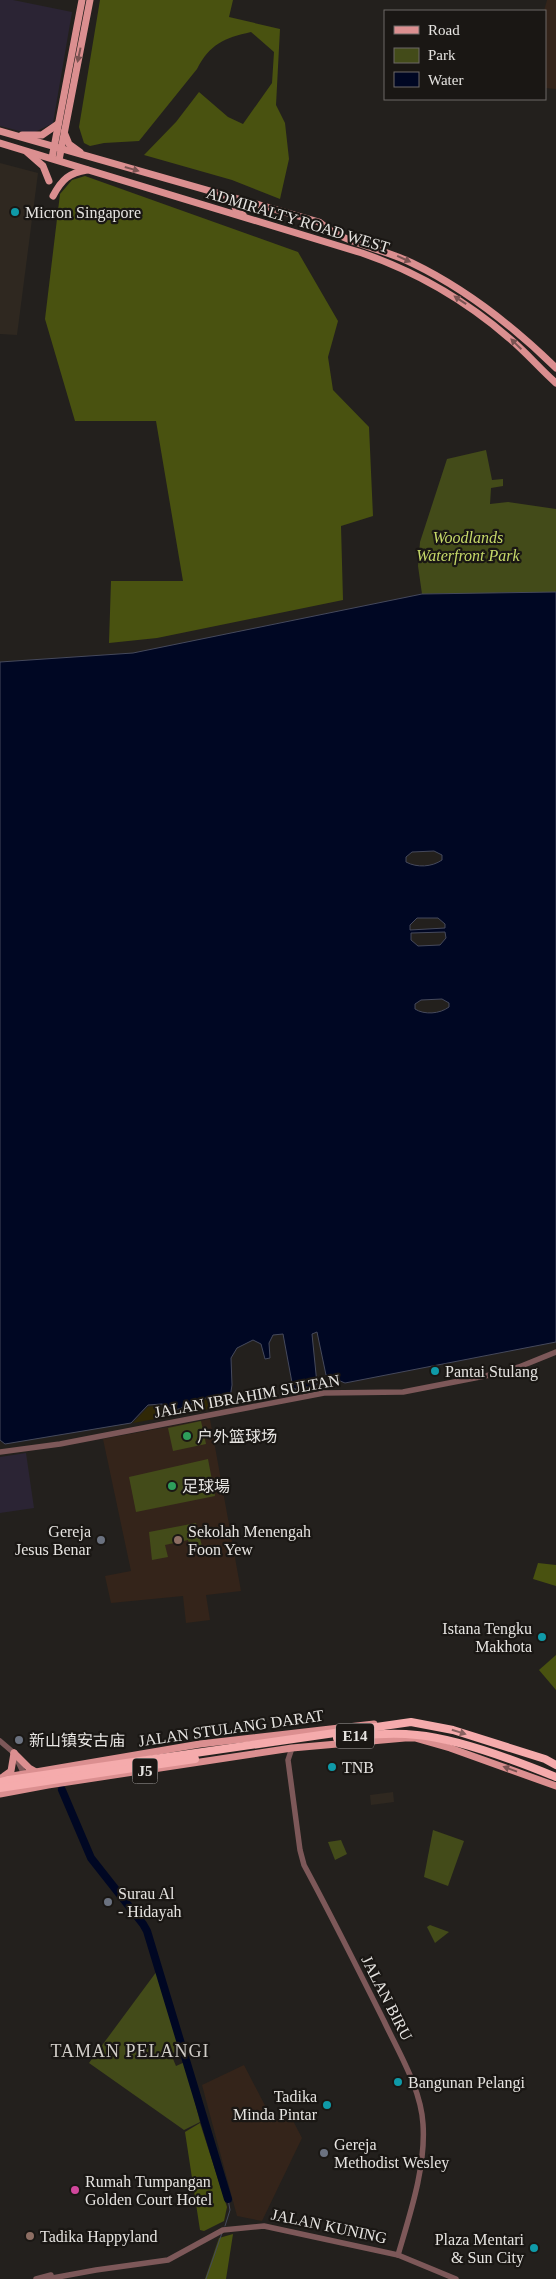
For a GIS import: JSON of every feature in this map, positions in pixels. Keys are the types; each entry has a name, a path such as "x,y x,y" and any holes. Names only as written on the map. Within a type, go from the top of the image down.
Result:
{"highway":[{"name":"JALAN STULANG DARAT","path":"387,1725 411,1722 433,1725 545,1759 556,1765"},
{"name":"E14","path":"1,1779 387,1725"},
{"name":"E14","path":"0,1791 338,1738 386,1734 416,1734 442,1738 516,1762 556,1778"},
{"path":"545,1759 556,1760"}],"main road":[{"path":"56,159 59,123 72,44 82,0"},
{"path":"57,148 64,132 90,0"},
{"path":"14,135 42,135 59,123"},
{"name":"ADMIRALTY ROAD WEST","path":"0,131 318,222 332,234 394,254 428,270 502,319 518,331 556,368"},
{"path":"64,132 69,144 85,155"},
{"name":"ADMIRALTY ROAD WEST","path":"0,143 370,256 407,271 442,289 488,320 556,383"},
{"path":"25,150 43,166 49,181"},
{"path":"53,196 64,178 74,172 90,170"},
{"path":"221,211 227,210 232,203 222,195"},
{"path":"244,202 238,203 235,207 237,212 254,221"},
{"name":"JALAN STULANG DARAT","path":"22,1776 200,1744 354,1726 387,1725"},
{"name":"JALAN STULANG DARAT","path":"33,1787 292,1748 415,1738 450,1748 556,1786"},
{"path":"14,1753 29,1768 36,1772"},
{"path":"1,1779 11,1771 14,1753"},
{"path":"0,1791 18,1786 22,1776 33,1787"},
{"name":"J5","path":"1,1779 22,1776"},
{"name":"J5","path":"0,1791 33,1787"}],"street":[{"name":"JALAN IBRAHIM SULTAN","path":"0,1452 82,1440 324,1393 403,1392 497,1373 519,1367 556,1352"},
{"path":"0,1741 14,1753 22,1776"},
{"name":"JALAN BIRU","path":"292,1748 288,1760 300,1850 304,1865 398,2050 422,2114 423,2141 418,2174 398,2255"},
{"path":"279,1750 288,1760"},
{"name":"JALAN KUNING","path":"47,2279 81,2276 168,2260 217,2232 242,2227 266,2227 398,2255 431,2267 456,2279"},
{"name":"JALAN KUNING","path":"37,2279 58,2274 81,2276"}],"shaded area":[{"path":"0,0 13,0 72,12 53,123 31,134 0,126"},
{"path":"547,0 556,0 556,89 546,88 546,10 544,10"},
{"path":"0,163 38,173 17,335 0,334"},
{"name":"Sekolah Menengah Foon Yew","path":"210,1419 241,1591 206,1595 210,1620 186,1623 183,1596 111,1603 105,1576 131,1571 103,1439"},
{"path":"26,1453 34,1508 0,1513 0,1457"},
{"name":"TNB","path":"393,1792 394,1802 371,1805 370,1795"},
{"path":"244,2065 273,2121 289,2113 302,2138 262,2221 237,2216 202,2085"}],"green space":[{"path":"100,0 233,0 229,17 280,29 276,105 285,123 289,159 280,199 232,180 144,155 176,122 199,92 228,117 243,124 272,83 274,52 251,32 225,40 213,48 139,141 104,143 90,146 84,143 79,127"},
{"path":"85,176 298,252 338,321 328,357 333,390 369,427 373,516 341,526 343,600 157,638 109,643 111,581 183,581 156,421 75,421 45,319 60,194 72,180"},
{"name":"Woodlands Waterfront Park","path":"486,450 492,480 503,479 503,486 491,488 490,504 508,502 556,509 556,592 422,594 418,566 420,542 447,459"},
{"name":"户外篮球场","path":"201,1421 206,1444 173,1451 168,1428"},
{"name":"足球場","path":"208,1459 215,1496 136,1512 129,1477"},
{"path":"196,1523 203,1550 191,1552 188,1540 165,1545 168,1557 152,1560 149,1532"},
{"path":"538,1563 556,1565 556,1586 533,1579"},
{"path":"556,1655 556,1690 539,1670"},
{"path":"433,1830 464,1841 448,1886 424,1877"},
{"path":"341,1840 347,1854 335,1860 328,1842"},
{"path":"430,1925 449,1932 435,1943 427,1927"},
{"path":"157,1971 180,2049 171,2054 176,2066 185,2062 200,2122 184,2130 89,2063"},
{"path":"200,2123 227,2207 224,2221 204,2231 200,2230 185,2132"},
{"path":"233,2234 226,2279 205,2279 219,2238"}],"sand":[{"path":"203,1399 207,1399 209,1409 133,1423 148,1407 158,1407 176,1412 189,1408"}],"water":[{"path":"556,592 556,1342 345,1383 326,1375 317,1332 312,1334 317,1384 312,1388 306,1387 298,1390 293,1388 283,1334 273,1335 269,1343 270,1358 265,1359 261,1344 253,1340 237,1348 231,1358 232,1385 230,1398 222,1406 219,1395 175,1410 162,1404 148,1405 131,1423 5,1444 0,1440 0,662 133,653 422,594","holes":["434,851 442,855 442,860 429,865 415,865 406,862 406,857 412,852","417,918 438,918 445,924 445,928 410,930 410,925","445,932 446,938 440,945 418,946 411,940 411,933","442,999 449,1003 449,1007 437,1012 427,1013 415,1009 415,1004 421,1000"]}],"waterway":[{"path":"62,1790 91,1858 147,1931 228,2199"},
{"path":"225,2226 230,2210 228,2199"},
{"path":"206,2279 222,2233"}],"place":[{"name":"Micron Singapore","path":"15,212"},
{"name":"Pantai Stulang","path":"435,1371"},
{"name":"户外篮球场","path":"187,1436"},
{"name":"足球場","path":"172,1486"},
{"name":"Gereja Jesus Benar","path":"101,1540"},
{"name":"Sekolah Menengah Foon Yew","path":"178,1540"},
{"name":"Istana Tengku Makhota","path":"542,1637"},
{"name":"新山镇安古庙","path":"19,1740"},
{"name":"TNB","path":"332,1767"},
{"name":"Surau Al - Hidayah","path":"108,1902"},
{"name":"Bangunan Pelangi","path":"398,2082"},
{"name":"Tadika Minda Pintar","path":"327,2105"},
{"name":"Gereja Methodist Wesley","path":"324,2153"},
{"name":"Rumah Tumpangan Golden Court Hotel","path":"75,2190"},
{"name":"Tadika Happyland","path":"30,2236"},
{"name":"Plaza Mentari & Sun City","path":"534,2248"}],"district":[{"name":"TAMAN PELANGI","path":"130,2051"}]}
